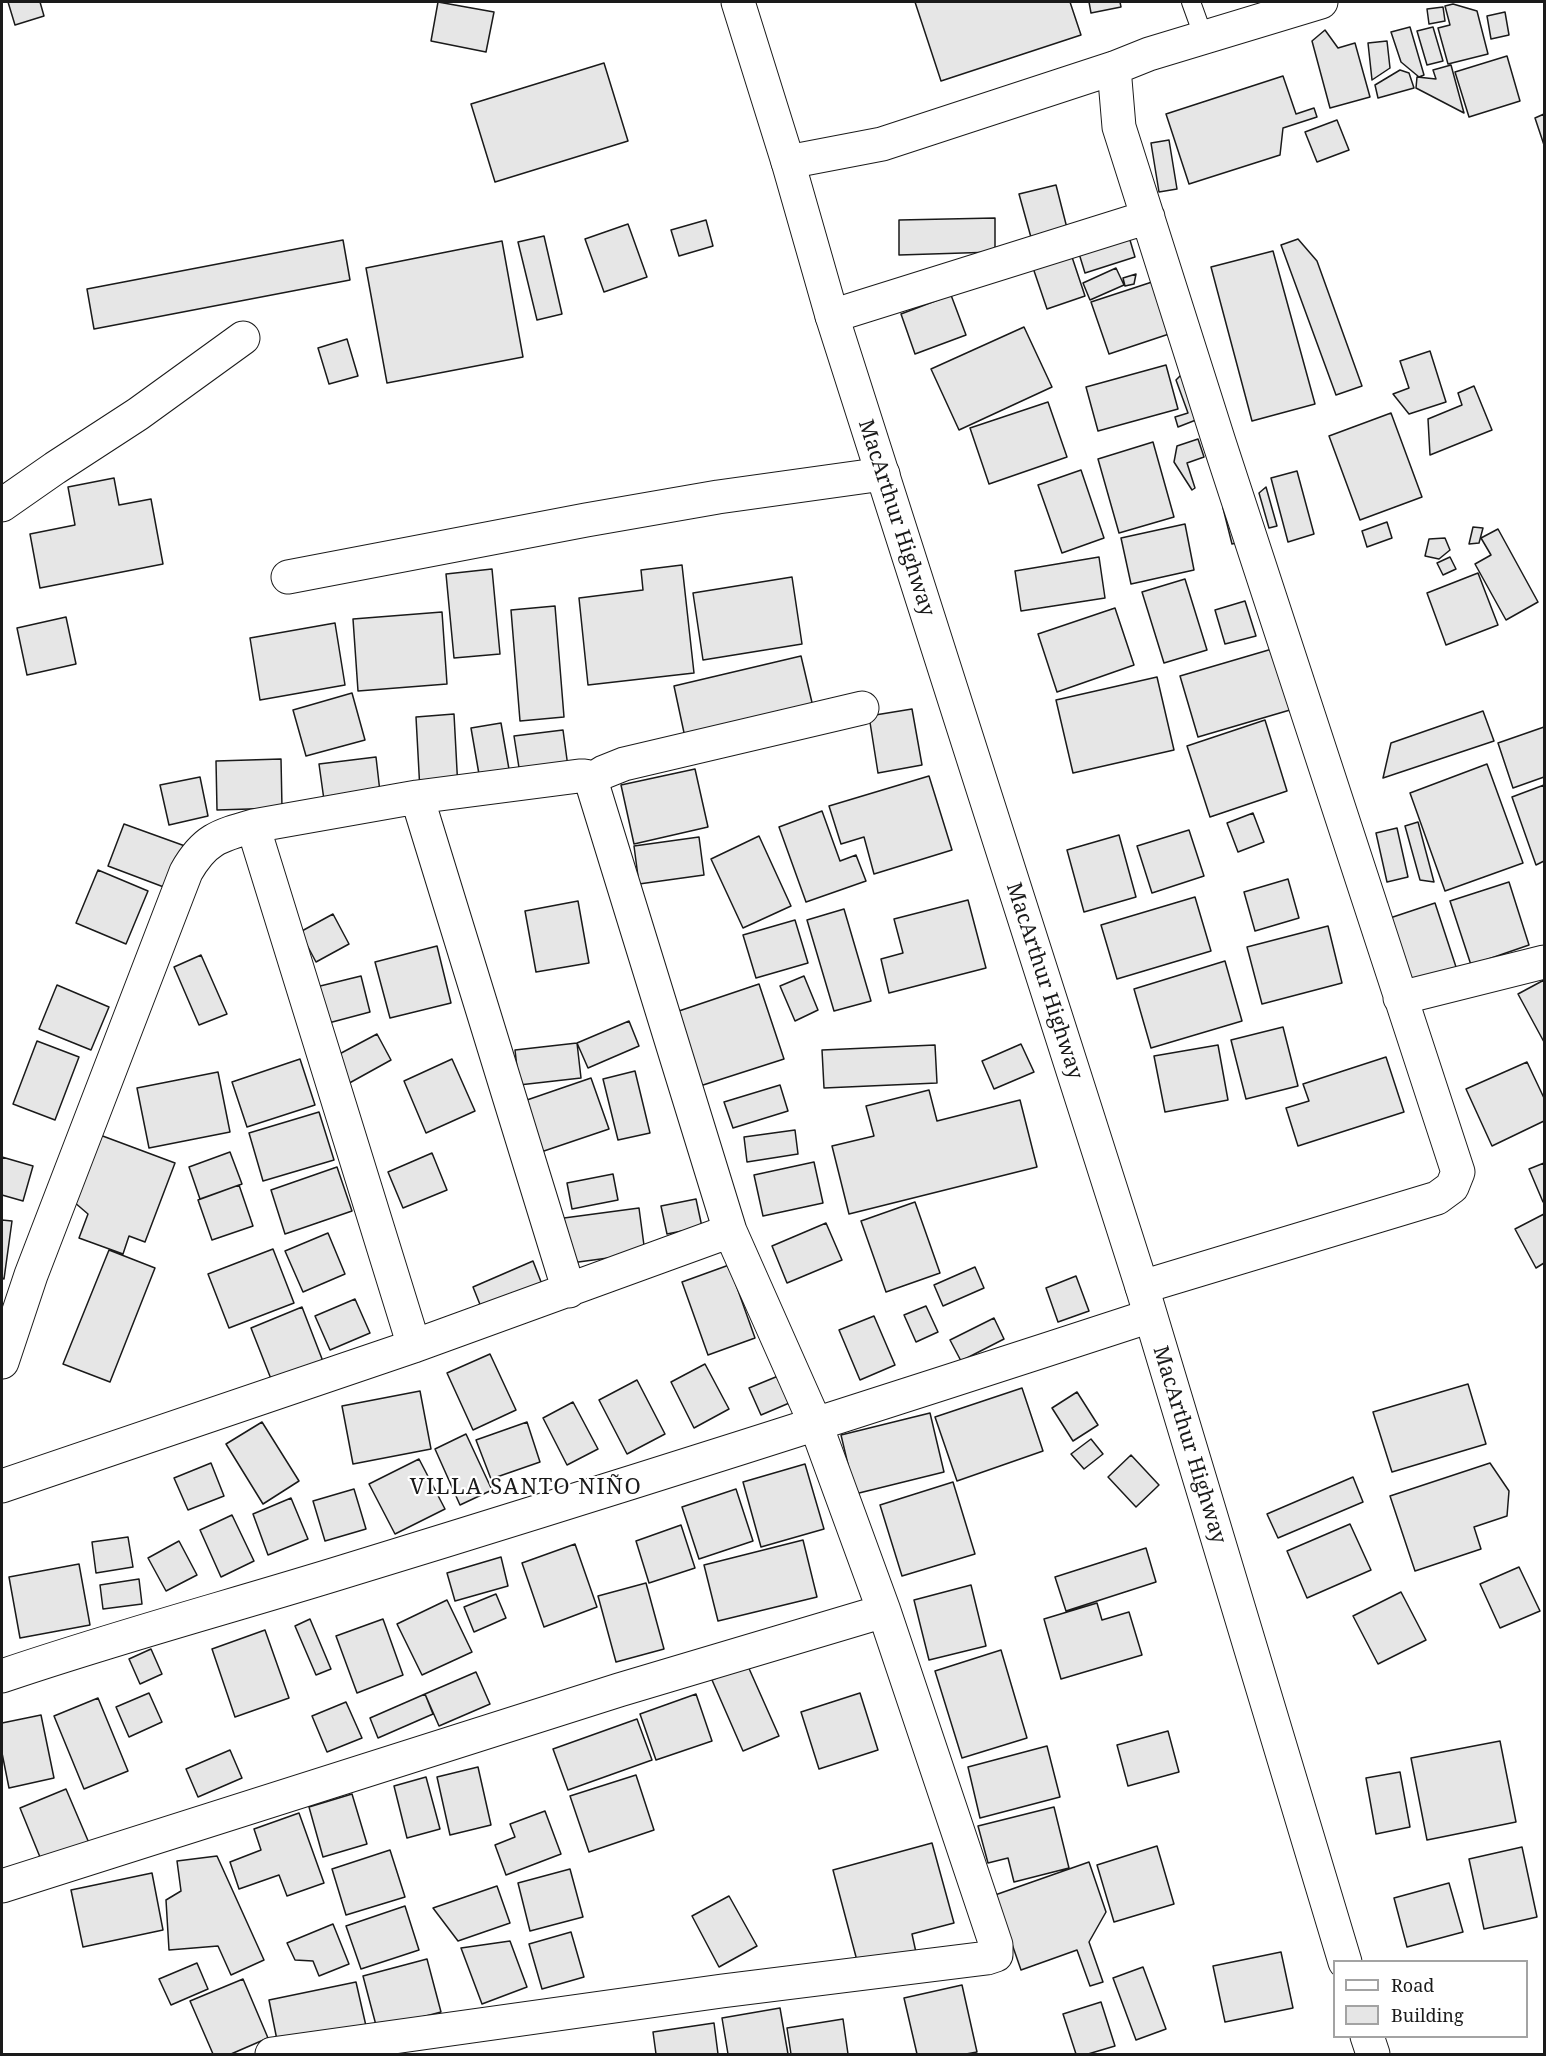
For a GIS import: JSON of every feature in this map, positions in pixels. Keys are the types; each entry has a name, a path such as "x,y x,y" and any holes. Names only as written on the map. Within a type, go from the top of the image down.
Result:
{"main road":[{"name":"MacArthur Highway","path":"738,2 788,162 832,316 1146,1301 1344,1960"},
{"path":"788,162 882,144 1114,68 1149,54 1321,2"},
{"path":"2,1676 57,1657 368,1564 816,1425 1146,1301 1437,1198 1452,1187 1458,1173 1119,127 1114,68"},
{"path":"832,316 1148,217"},
{"path":"2,505 138,414 243,338"},
{"path":"288,577 718,497 883,474"},
{"path":"591,780 624,764 862,708"},
{"path":"2,1362 31,1275 186,872 204,846 229,833 253,826 417,797 579,776 585,776 591,780 729,1231 816,1425 884,1611 992,1934 996,1955 987,1958 722,1990 272,2055"},
{"path":"417,797 569,1291"},
{"path":"253,826 414,1346"},
{"path":"1400,998 1545,962"},
{"path":"2,1486 414,1346 729,1231"},
{"path":"2,1886 597,1697 884,1611"},
{"path":"1367,2038 1373,2055"}],"lane":[{"path":"1191,2 1204,38"}],"building":[{"path":"8,2 40,2 44,16 15,25"},
{"path":"438,2 494,12 486,52 431,41"},
{"path":"915,2 1070,2 1081,35 941,81"},
{"path":"1089,2 1120,2 1121,7 1091,13"},
{"path":"1453,4 1477,11 1488,54 1448,64 1438,28 1450,25 1445,6"},
{"path":"1443,7 1445,21 1429,24 1427,9"},
{"path":"1505,12 1509,35 1491,39 1487,16"},
{"path":"1410,27 1424,75 1419,77 1401,62 1391,32"},
{"path":"1433,27 1443,61 1427,65 1417,31"},
{"path":"1325,30 1338,48 1355,43 1370,97 1330,108 1312,41"},
{"path":"1387,41 1390,68 1372,80 1368,43"},
{"path":"1507,56 1520,101 1469,117 1455,72"},
{"path":"604,63 628,141 495,182 471,104"},
{"path":"1451,65 1464,113 1416,88 1417,77 1436,79 1433,70"},
{"path":"1400,70 1409,73 1414,88 1378,98 1375,85"},
{"path":"1283,76 1296,114 1314,108 1317,117 1283,128 1280,155 1189,184 1166,114"},
{"path":"1544,114 1544,145 1535,118"},
{"path":"1337,120 1349,150 1317,162 1305,132"},
{"path":"1169,140 1177,189 1159,192 1151,143"},
{"path":"1056,185 1068,232 1032,241 1019,194"},
{"path":"995,218 995,252 899,255 899,220"},
{"path":"706,220 713,246 679,256 671,230"},
{"path":"628,224 647,277 604,292 585,239"},
{"path":"1127,230 1135,257 1085,273 1077,247"},
{"path":"544,236 562,314 537,320 518,242"},
{"path":"1298,239 1317,261 1362,386 1336,395 1281,245"},
{"path":"343,240 350,280 94,329 87,289"},
{"path":"502,241 523,357 387,383 366,268"},
{"path":"1068,245 1085,296 1047,309 1030,259"},
{"path":"1273,251 1315,404 1252,421 1211,267"},
{"path":"1116,268 1124,285 1090,300 1083,283"},
{"path":"1136,274 1134,284 1125,286 1123,278"},
{"path":"1152,282 1169,334 1109,354 1091,302"},
{"path":"951,295 966,335 915,354 901,314"},
{"path":"1024,327 1052,387 959,430 931,369"},
{"path":"347,339 358,376 329,384 318,348"},
{"path":"1430,351 1446,402 1409,414 1393,394 1409,388 1400,361"},
{"path":"1166,365 1178,409 1098,431 1086,387"},
{"path":"1185,371 1201,418 1178,427 1175,417 1188,413 1176,380"},
{"path":"1474,386 1492,430 1430,455 1428,419 1462,405 1458,393"},
{"path":"1048,402 1067,457 989,484 970,428"},
{"path":"1391,413 1422,497 1360,520 1329,436"},
{"path":"1198,439 1204,457 1187,463 1195,488 1192,490 1174,462 1177,446"},
{"path":"1153,442 1174,517 1119,533 1098,459"},
{"path":"1081,470 1104,538 1062,553 1038,485"},
{"path":"1297,471 1314,534 1288,542 1271,478"},
{"path":"114,478 119,505 151,499 163,564 40,588 30,534 75,525 68,487"},
{"path":"1266,487 1277,526 1269,528 1259,493"},
{"path":"1232,506 1240,542 1232,544 1223,508"},
{"path":"1387,522 1392,538 1367,547 1362,531"},
{"path":"1185,524 1194,570 1131,584 1121,538"},
{"path":"1473,527 1483,528 1479,543 1469,544"},
{"path":"1498,529 1538,602 1506,620 1475,564 1491,555 1481,538"},
{"path":"1445,538 1450,550 1439,559 1425,556 1429,539"},
{"path":"1099,557 1105,598 1021,611 1015,571"},
{"path":"1450,557 1456,569 1443,575 1437,563"},
{"path":"682,565 694,673 588,685 579,598 643,590 641,570"},
{"path":"492,569 500,654 454,658 446,574"},
{"path":"1478,573 1498,625 1446,645 1427,593"},
{"path":"792,577 802,644 703,660 693,593"},
{"path":"1185,579 1207,650 1164,663 1142,592"},
{"path":"1245,601 1256,636 1225,644 1215,610"},
{"path":"555,606 564,717 520,721 511,610"},
{"path":"1115,608 1134,665 1057,692 1038,634"},
{"path":"442,612 447,684 358,691 353,619"},
{"path":"66,617 76,664 27,675 17,628"},
{"path":"335,623 345,685 260,700 250,638"},
{"path":"1272,649 1290,710 1198,737 1180,676"},
{"path":"801,656 814,711 686,742 674,686"},
{"path":"1157,677 1174,750 1073,773 1056,700"},
{"path":"352,693 365,740 306,756 293,710"},
{"path":"912,709 922,765 878,773 869,716"},
{"path":"1483,711 1494,741 1383,778 1391,743"},
{"path":"454,714 458,789 420,791 416,717"},
{"path":"1265,720 1287,791 1210,817 1187,746"},
{"path":"501,723 510,775 480,780 471,728"},
{"path":"1544,727 1544,777 1513,788 1498,743"},
{"path":"563,730 568,767 520,774 514,736"},
{"path":"376,757 380,792 324,800 319,764"},
{"path":"281,759 282,808 217,810 216,761"},
{"path":"1487,764 1523,863 1445,891 1410,793"},
{"path":"695,769 708,827 634,844 621,785"},
{"path":"929,776 952,850 874,874 864,837 841,844 829,806"},
{"path":"200,777 208,816 169,825 160,785"},
{"path":"1544,785 1544,861 1536,865 1512,797"},
{"path":"822,811 840,861 856,855 866,881 806,902 779,827"},
{"path":"1253,813 1264,842 1238,852 1227,823"},
{"path":"1418,822 1434,882 1420,880 1405,826"},
{"path":"124,824 185,846 169,889 108,866"},
{"path":"1397,828 1408,877 1387,882 1376,833"},
{"path":"1189,830 1204,876 1152,893 1137,846"},
{"path":"1119,835 1136,897 1084,912 1067,850"},
{"path":"759,836 791,906 743,928 711,859"},
{"path":"699,837 704,875 639,884 634,846"},
{"path":"98,870 148,891 126,944 76,923"},
{"path":"1288,879 1299,918 1255,931 1244,892"},
{"path":"1509,882 1529,945 1471,965 1450,901"},
{"path":"1195,897 1211,951 1117,979 1101,925"},
{"path":"968,900 986,968 889,993 881,959 903,953 894,919"},
{"path":"578,901 589,963 536,972 525,911"},
{"path":"1435,903 1457,970 1412,984 1390,918"},
{"path":"844,909 871,1001 834,1011 807,920"},
{"path":"333,914 349,944 316,962 300,932"},
{"path":"795,920 808,963 756,978 743,935"},
{"path":"1328,926 1342,983 1262,1004 1247,947"},
{"path":"437,946 451,1003 390,1018 375,962"},
{"path":"201,955 227,1014 199,1025 174,967"},
{"path":"1225,961 1242,1021 1151,1048 1134,989"},
{"path":"361,976 370,1012 321,1025 312,988"},
{"path":"804,976 818,1010 795,1021 780,986"},
{"path":"1544,980 1544,1042 1518,994"},
{"path":"759,984 784,1059 700,1086 676,1012"},
{"path":"57,985 109,1007 91,1050 39,1029"},
{"path":"629,1021 639,1046 588,1068 577,1043"},
{"path":"1283,1027 1298,1086 1246,1099 1231,1040"},
{"path":"377,1034 391,1060 344,1086 330,1059"},
{"path":"37,1041 79,1057 55,1120 13,1104"},
{"path":"577,1043 581,1078 519,1085 515,1050"},
{"path":"1021,1044 1034,1072 994,1089 982,1061"},
{"path":"935,1045 937,1083 824,1088 822,1050"},
{"path":"1218,1045 1228,1100 1165,1112 1154,1056"},
{"path":"1386,1057 1404,1112 1298,1146 1286,1108 1309,1101 1303,1084"},
{"path":"300,1059 315,1105 247,1127 232,1082"},
{"path":"452,1059 475,1111 426,1133 404,1081"},
{"path":"1527,1062 1544,1098 1544,1121 1492,1146 1466,1089"},
{"path":"635,1071 650,1133 618,1140 603,1079"},
{"path":"218,1072 230,1132 149,1148 137,1088"},
{"path":"591,1078 609,1129 541,1152 524,1101"},
{"path":"780,1085 788,1111 733,1128 724,1102"},
{"path":"929,1090 937,1121 1020,1100 1037,1167 849,1214 832,1146 874,1136 866,1106"},
{"path":"319,1112 334,1160 263,1181 249,1133"},
{"path":"795,1130 798,1154 747,1162 744,1137"},
{"path":"100,1135 175,1163 145,1242 129,1236 123,1254 79,1238 88,1214 74,1202"},
{"path":"230,1152 242,1184 200,1199 189,1167"},
{"path":"432,1153 447,1190 403,1208 388,1172"},
{"path":"2,1157 33,1166 23,1201 2,1195"},
{"path":"814,1162 823,1203 763,1216 754,1175"},
{"path":"1544,1163 1544,1202 1543,1202 1529,1169"},
{"path":"337,1167 352,1211 285,1234 271,1190"},
{"path":"613,1174 618,1200 572,1209 567,1183"},
{"path":"239,1185 253,1226 212,1240 198,1200"},
{"path":"696,1199 702,1227 667,1234 661,1206"},
{"path":"915,1202 940,1273 886,1292 861,1221"},
{"path":"639,1208 645,1253 571,1263 564,1218"},
{"path":"1544,1214 1544,1263 1536,1268 1515,1229"},
{"path":"2,1220 12,1221 4,1279 2,1278"},
{"path":"826,1223 842,1260 787,1283 772,1246"},
{"path":"328,1233 345,1274 303,1292 285,1251"},
{"path":"273,1249 294,1303 229,1328 208,1274"},
{"path":"109,1250 155,1268 110,1382 63,1364"},
{"path":"533,1261 543,1287 483,1312 473,1287"},
{"path":"729,1265 755,1338 708,1355 682,1282"},
{"path":"975,1267 984,1288 943,1306 934,1285"},
{"path":"1076,1276 1089,1311 1058,1322 1046,1288"},
{"path":"355,1299 370,1333 330,1350 315,1316"},
{"path":"926,1306 938,1332 916,1342 904,1315"},
{"path":"302,1307 324,1364 273,1384 251,1328"},
{"path":"874,1316 895,1365 860,1380 839,1330"},
{"path":"994,1318 1004,1339 961,1361 950,1340"},
{"path":"490,1354 516,1410 473,1430 447,1373"},
{"path":"705,1364 729,1409 694,1428 671,1382"},
{"path":"783,1374 794,1401 761,1415 749,1388"},
{"path":"637,1380 665,1434 627,1454 599,1400"},
{"path":"1468,1384 1486,1444 1392,1472 1373,1412"},
{"path":"1022,1388 1043,1451 957,1481 935,1417"},
{"path":"420,1391 431,1449 353,1464 342,1406"},
{"path":"1077,1392 1098,1425 1073,1441 1052,1408"},
{"path":"573,1402 598,1449 567,1465 543,1418"},
{"path":"930,1413 944,1472 855,1494 841,1435"},
{"path":"262,1422 299,1481 263,1504 226,1444"},
{"path":"527,1422 540,1462 491,1479 476,1440"},
{"path":"466,1434 492,1490 460,1505 435,1449"},
{"path":"1091,1439 1103,1454 1084,1469 1071,1454"},
{"path":"1131,1455 1159,1485 1136,1507 1108,1477"},
{"path":"419,1459 445,1509 395,1534 369,1484"},
{"path":"211,1463 224,1496 188,1510 174,1478"},
{"path":"1490,1463 1509,1491 1507,1516 1474,1527 1481,1549 1415,1571 1390,1496"},
{"path":"805,1464 824,1529 761,1547 743,1482"},
{"path":"1353,1477 1363,1502 1278,1538 1267,1514"},
{"path":"953,1482 975,1554 902,1576 880,1505"},
{"path":"354,1489 366,1529 325,1541 313,1501"},
{"path":"736,1489 753,1541 699,1559 682,1507"},
{"path":"291,1498 308,1539 268,1555 253,1514"},
{"path":"232,1515 254,1561 221,1577 200,1530"},
{"path":"1350,1524 1371,1570 1307,1598 1287,1551"},
{"path":"681,1525 695,1568 649,1583 636,1541"},
{"path":"128,1537 133,1567 96,1573 92,1542"},
{"path":"803,1540 817,1597 718,1621 704,1565"},
{"path":"179,1541 197,1575 166,1591 148,1558"},
{"path":"575,1544 597,1607 544,1627 522,1563"},
{"path":"1146,1548 1156,1582 1066,1611 1055,1577"},
{"path":"501,1557 508,1586 455,1601 447,1573"},
{"path":"79,1564 90,1625 20,1638 9,1577"},
{"path":"1519,1567 1540,1611 1500,1628 1480,1584"},
{"path":"139,1579 142,1604 103,1609 100,1585"},
{"path":"646,1583 664,1649 616,1662 598,1596"},
{"path":"971,1585 986,1646 929,1660 914,1600"},
{"path":"1401,1592 1426,1640 1378,1664 1353,1616"},
{"path":"496,1594 506,1618 474,1632 464,1607"},
{"path":"447,1600 472,1652 422,1675 397,1624"},
{"path":"1097,1603 1102,1620 1129,1612 1142,1655 1061,1679 1044,1619"},
{"path":"310,1619 331,1669 316,1675 295,1626"},
{"path":"383,1619 403,1675 357,1693 336,1636"},
{"path":"265,1630 289,1698 235,1717 212,1649"},
{"path":"151,1649 162,1674 140,1684 129,1659"},
{"path":"1001,1650 1027,1738 962,1758 935,1671"},
{"path":"747,1664 779,1736 743,1751 712,1680"},
{"path":"476,1672 490,1704 439,1726 425,1694"},
{"path":"149,1693 162,1722 129,1737 116,1707"},
{"path":"860,1693 878,1750 819,1769 801,1712"},
{"path":"425,1694 433,1714 378,1738 370,1718"},
{"path":"696,1694 712,1741 656,1760 640,1714"},
{"path":"98,1698 128,1771 84,1789 54,1716"},
{"path":"346,1702 362,1738 327,1752 312,1716"},
{"path":"41,1715 54,1778 9,1788 2,1753 2,1723"},
{"path":"637,1719 652,1760 568,1790 553,1749"},
{"path":"1168,1731 1179,1772 1128,1786 1117,1745"},
{"path":"1500,1741 1516,1822 1427,1840 1411,1758"},
{"path":"1047,1746 1060,1797 980,1818 968,1767"},
{"path":"230,1750 242,1778 198,1797 186,1769"},
{"path":"478,1767 491,1825 450,1835 437,1777"},
{"path":"1400,1772 1410,1827 1376,1834 1366,1778"},
{"path":"636,1775 654,1830 589,1852 570,1796"},
{"path":"426,1777 440,1829 407,1838 394,1786"},
{"path":"66,1789 89,1843 42,1862 20,1808"},
{"path":"352,1794 367,1844 323,1857 309,1807"},
{"path":"1054,1807 1069,1868 1014,1882 1008,1858 988,1863 978,1826"},
{"path":"545,1811 561,1854 506,1875 495,1845 515,1837 510,1824"},
{"path":"299,1813 324,1883 287,1896 279,1875 239,1889 230,1862 261,1850 254,1829"},
{"path":"932,1843 954,1923 912,1934 917,1957 860,1972 833,1870"},
{"path":"1157,1846 1174,1904 1114,1922 1097,1865"},
{"path":"1522,1847 1537,1917 1484,1929 1469,1859"},
{"path":"390,1850 405,1897 346,1915 332,1869"},
{"path":"217,1856 264,1960 231,1975 218,1946 169,1950 166,1900 181,1891 177,1861"},
{"path":"1089,1862 1106,1912 1089,1942 1103,1982 1090,1986 1077,1950 1021,1970 995,1895"},
{"path":"570,1869 583,1917 530,1931 518,1883"},
{"path":"152,1873 163,1930 83,1947 71,1890"},
{"path":"1449,1883 1463,1932 1407,1947 1394,1898"},
{"path":"497,1886 510,1923 458,1941 433,1908"},
{"path":"729,1896 757,1946 719,1967 692,1916"},
{"path":"405,1906 419,1950 361,1969 346,1926"},
{"path":"333,1924 349,1964 319,1976 313,1961 295,1960 287,1943"},
{"path":"571,1932 584,1977 542,1989 529,1944"},
{"path":"510,1941 527,1987 482,2004 461,1948"},
{"path":"1281,1952 1293,2008 1225,2022 1213,1966"},
{"path":"427,1959 441,2012 377,2029 363,1976"},
{"path":"197,1963 208,1989 171,2005 159,1979"},
{"path":"1143,1967 1166,2029 1136,2040 1113,1978"},
{"path":"243,1979 268,2038 231,2054 213,2054 190,2001"},
{"path":"356,1982 366,2026 278,2045 269,2000"},
{"path":"962,1985 977,2052 917,2054 904,1998"},
{"path":"1101,2002 1115,2046 1088,2054 1076,2054 1063,2014"},
{"path":"780,2008 788,2054 728,2054 722,2018"},
{"path":"843,2019 848,2054 791,2054 787,2028"},
{"path":"714,2023 718,2054 656,2054 653,2032"}],"district":[{"name":"VILLA SANTO NIÑO","path":"526,1488"}]}
